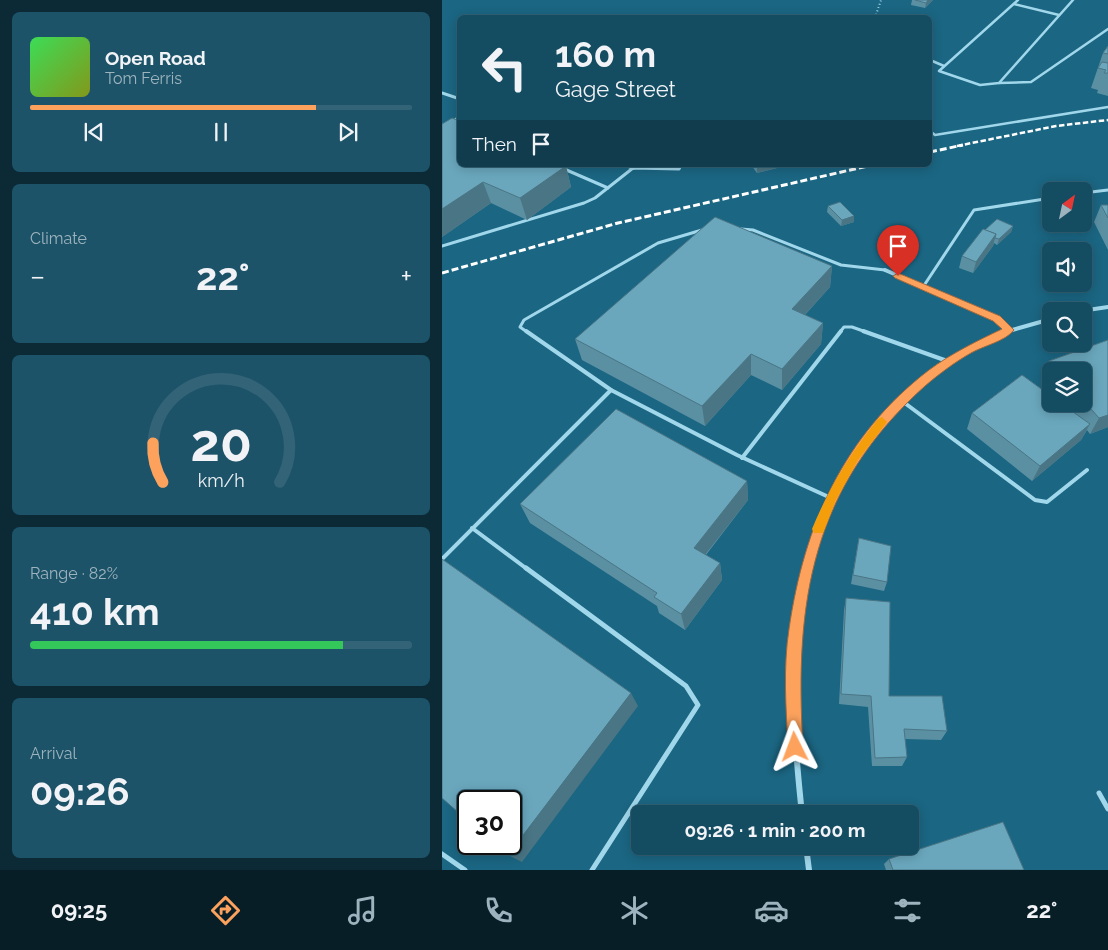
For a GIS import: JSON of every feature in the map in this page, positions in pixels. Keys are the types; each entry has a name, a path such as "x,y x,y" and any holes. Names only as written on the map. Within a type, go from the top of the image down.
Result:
{"street":[{"path":"442,93 457,98"},
{"path":"885,270 997,318 1009,330"},
{"path":"1092,309 1108,306"},
{"path":"801,805 796,764 793,694 795,630 813,547 831,498 854,457 874,430 933,373 967,350 1009,330 1042,321"},
{"path":"807,855 809,870"}],"lane":[{"path":"1018,0 939,71 980,85 1031,82 1108,29"},
{"path":"1000,83 1073,0"},
{"path":"1014,4 1058,15"},
{"path":"932,61 944,66"},
{"path":"442,98 447,94"},
{"path":"932,133 935,135 1108,107"},
{"path":"447,125 457,118"},
{"path":"452,121 457,123"},
{"path":"560,167 608,188"},
{"path":"442,246 584,203 595,198 633,168 680,169 680,167"},
{"path":"1092,192 1108,190"},
{"path":"923,287 974,210 1042,199"},
{"path":"734,228 753,230 841,265 885,270"},
{"path":"705,229 658,243 524,320 520,328 611,390 742,458 831,498"},
{"path":"742,458 844,327 852,327 950,362"},
{"path":"442,559 611,390"},
{"path":"902,401 1035,500 1047,502 1087,470"},
{"path":"472,528 686,686 698,705 592,870"},
{"path":"1100,793 1108,809"},
{"path":"442,854 464,870"}],"path":[{"path":"876,15 881,0"}],"building":[{"path":"915,0 928,0 926,3"},
{"path":"1108,46 1108,54 1103,53"},
{"path":"1102,62 1108,63 1108,73 1104,73 1106,70 1098,68"},
{"path":"452,118 457,120 457,167 565,167 520,198 483,182 442,209 442,124"},
{"path":"840,202 854,216 842,220 828,206"},
{"path":"1101,205 1108,205 1108,218"},
{"path":"715,217 832,266 792,309 823,323 782,369 751,354 702,406 575,339"},
{"path":"997,219 1013,226 999,239 995,238 996,234 985,230"},
{"path":"983,229 996,234 976,262 962,256"},
{"path":"1108,340 1108,415 1099,418 1092,410 1092,362 1049,361 1074,352 1092,352 1092,346"},
{"path":"1022,375 1042,389 1042,412 1073,412 1090,424 1040,466 972,413"},
{"path":"616,409 747,481 694,548 720,563 681,614 654,597 657,593 520,504"},
{"path":"859,538 891,546 887,582 853,575"},
{"path":"442,559 631,693 522,837 522,790 457,790 457,811 442,798"},
{"path":"846,598 890,602 889,696 942,696 947,731 904,729 907,757 875,758 871,696 841,694"},
{"path":"1003,822 1024,870 893,870 889,859 901,855 919,855 919,849"}],"railway":[{"path":"957,146 1056,126 1108,120"},
{"path":"932,152 963,145"},
{"path":"442,273 618,223 863,167"}],"slow traffic":[{"path":"818,529 831,498 854,457 882,422"}],"route":[{"path":"795,747 793,694 795,630 803,585 813,547 822,518 835,491 854,457 874,430 907,396 933,373 967,350 1009,330 997,318 898,276"}]}
